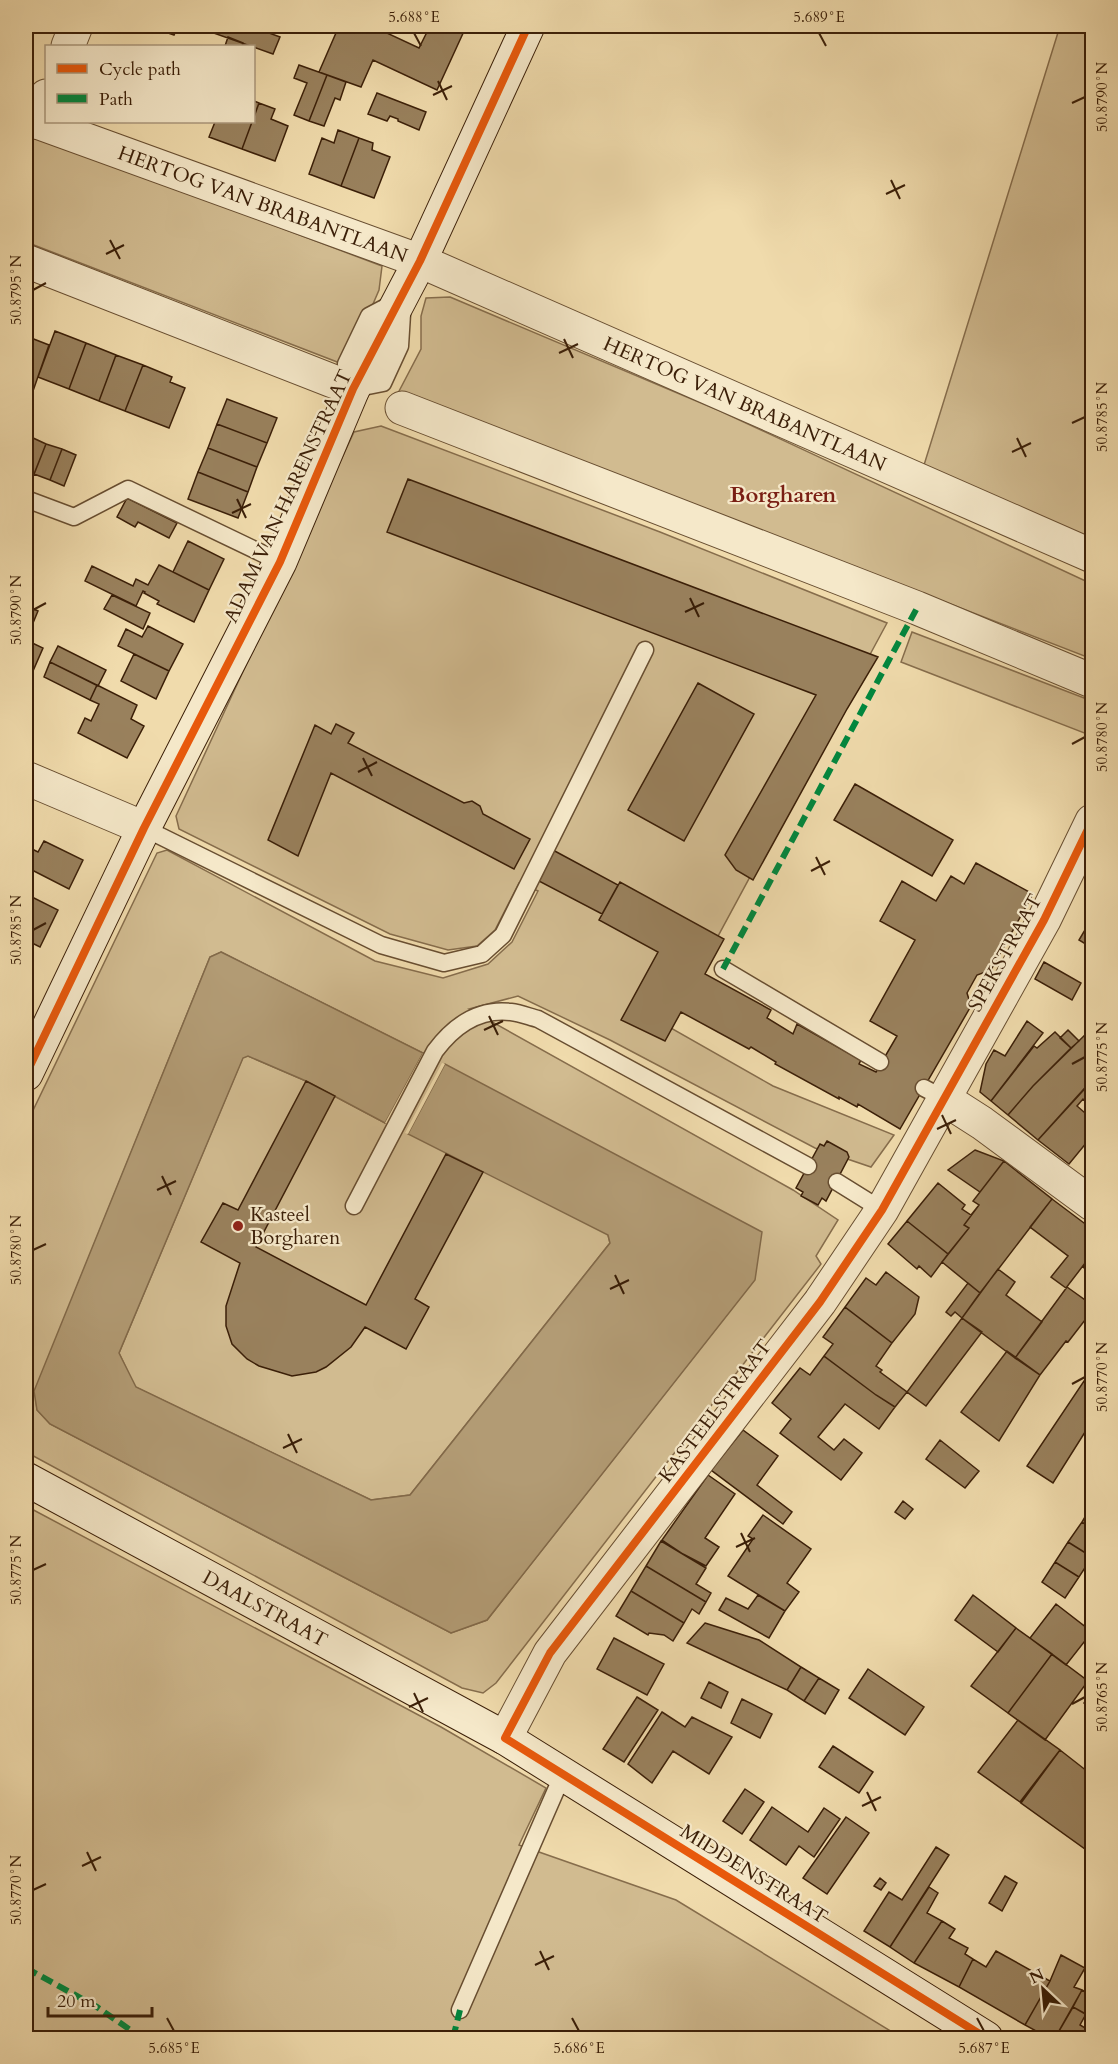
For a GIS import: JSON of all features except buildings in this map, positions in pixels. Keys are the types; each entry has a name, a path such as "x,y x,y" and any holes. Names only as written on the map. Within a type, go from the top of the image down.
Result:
{"street":[{"path":"68,45 76,26"},
{"name":"ADAM VAN HARENSTRAAT","path":"26,1074 144,828 280,562 353,389 403,298 528,26"},
{"name":"HERTOG VAN BRABANTLAAN","path":"64,123 420,261 1092,556"},
{"path":"26,261 353,389"},
{"path":"402,408 917,608 1092,681"},
{"path":"26,778 144,828"},
{"name":"SPEKSTRAAT","path":"934,1093 1044,920 1092,821"},
{"path":"934,1093 982,1123 1092,1204"},
{"name":"KASTEELSTRAAT","path":"505,1738 550,1653 820,1302 882,1210 934,1093"},
{"name":"DAALSTRAAT","path":"26,1479 505,1738"},
{"name":"MIDDENSTRAAT","path":"505,1738 986,2038"}],"lane":[{"path":"26,499 74,517 128,489 280,562"},
{"path":"144,828 381,945 444,963 482,954 503,935 645,650"},
{"path":"723,969 880,1062"},
{"path":"354,1206 432,1057 447,1035 463,1022 485,1013 510,1011 538,1019 808,1166"},
{"path":"837,1182 882,1210"},
{"path":"460,2010 563,1774"}],"shaded area":[{"path":"1060,26 1092,26 1092,543 924,465"},
{"path":"26,132 382,266 379,290 345,365 26,242"},
{"path":"450,297 720,411 1092,584 1092,659 683,500 397,395 421,349 421,316 426,298"},
{"path":"381,426 660,532 887,623 669,1027 773,1086 894,1135 871,1167 815,1148 610,1040 518,996 469,1009 793,1190 838,1220 816,1256 821,1264 496,1683 483,1693 462,1688 26,1452 26,1125 157,853 167,850 375,961 443,978 488,964 512,942 538,891 519,883 495,930 477,946 448,950 390,934 179,829 176,816 354,432","holes":["221,952 423,1053 385,1123 306,1081 248,1056 243,1057 119,1353 135,1387 371,1500 410,1495 610,1243 608,1235 754,1280 487,1620 451,1633 50,1424 37,1410 35,1391 210,957"]},
{"path":"912,632 1092,701 1092,736 901,662"},
{"path":"221,952 423,1053 385,1123 306,1081 248,1056 243,1058 119,1353 136,1387 371,1500 410,1495 610,1243 608,1235 408,1134 445,1064 762,1232 755,1280 487,1620 451,1633 50,1424 37,1410 34,1391 210,957"},
{"path":"26,1506 441,1727 546,1788 519,1845 676,1900 902,2038 26,2038"}],"pier":[{"path":"423,1053 426,1054 388,1124 385,1123"},
{"path":"442,1063 445,1064 408,1134 405,1133"}],"marked path":[{"path":"723,969 917,608"},
{"path":"26,1968 97,2007 142,2038"},
{"path":"453,2038 460,2010"}],"cycle path":[{"path":"26,1074 144,828 280,562 353,389 420,261 528,26"},
{"path":"986,2038 505,1738 550,1653 820,1302 882,1210 1044,920 1092,821"}],"place":[{"name":"Kasteel Borgharen","path":"238,1226"}],"district":[{"name":"Borgharen","path":"783,495"}]}
